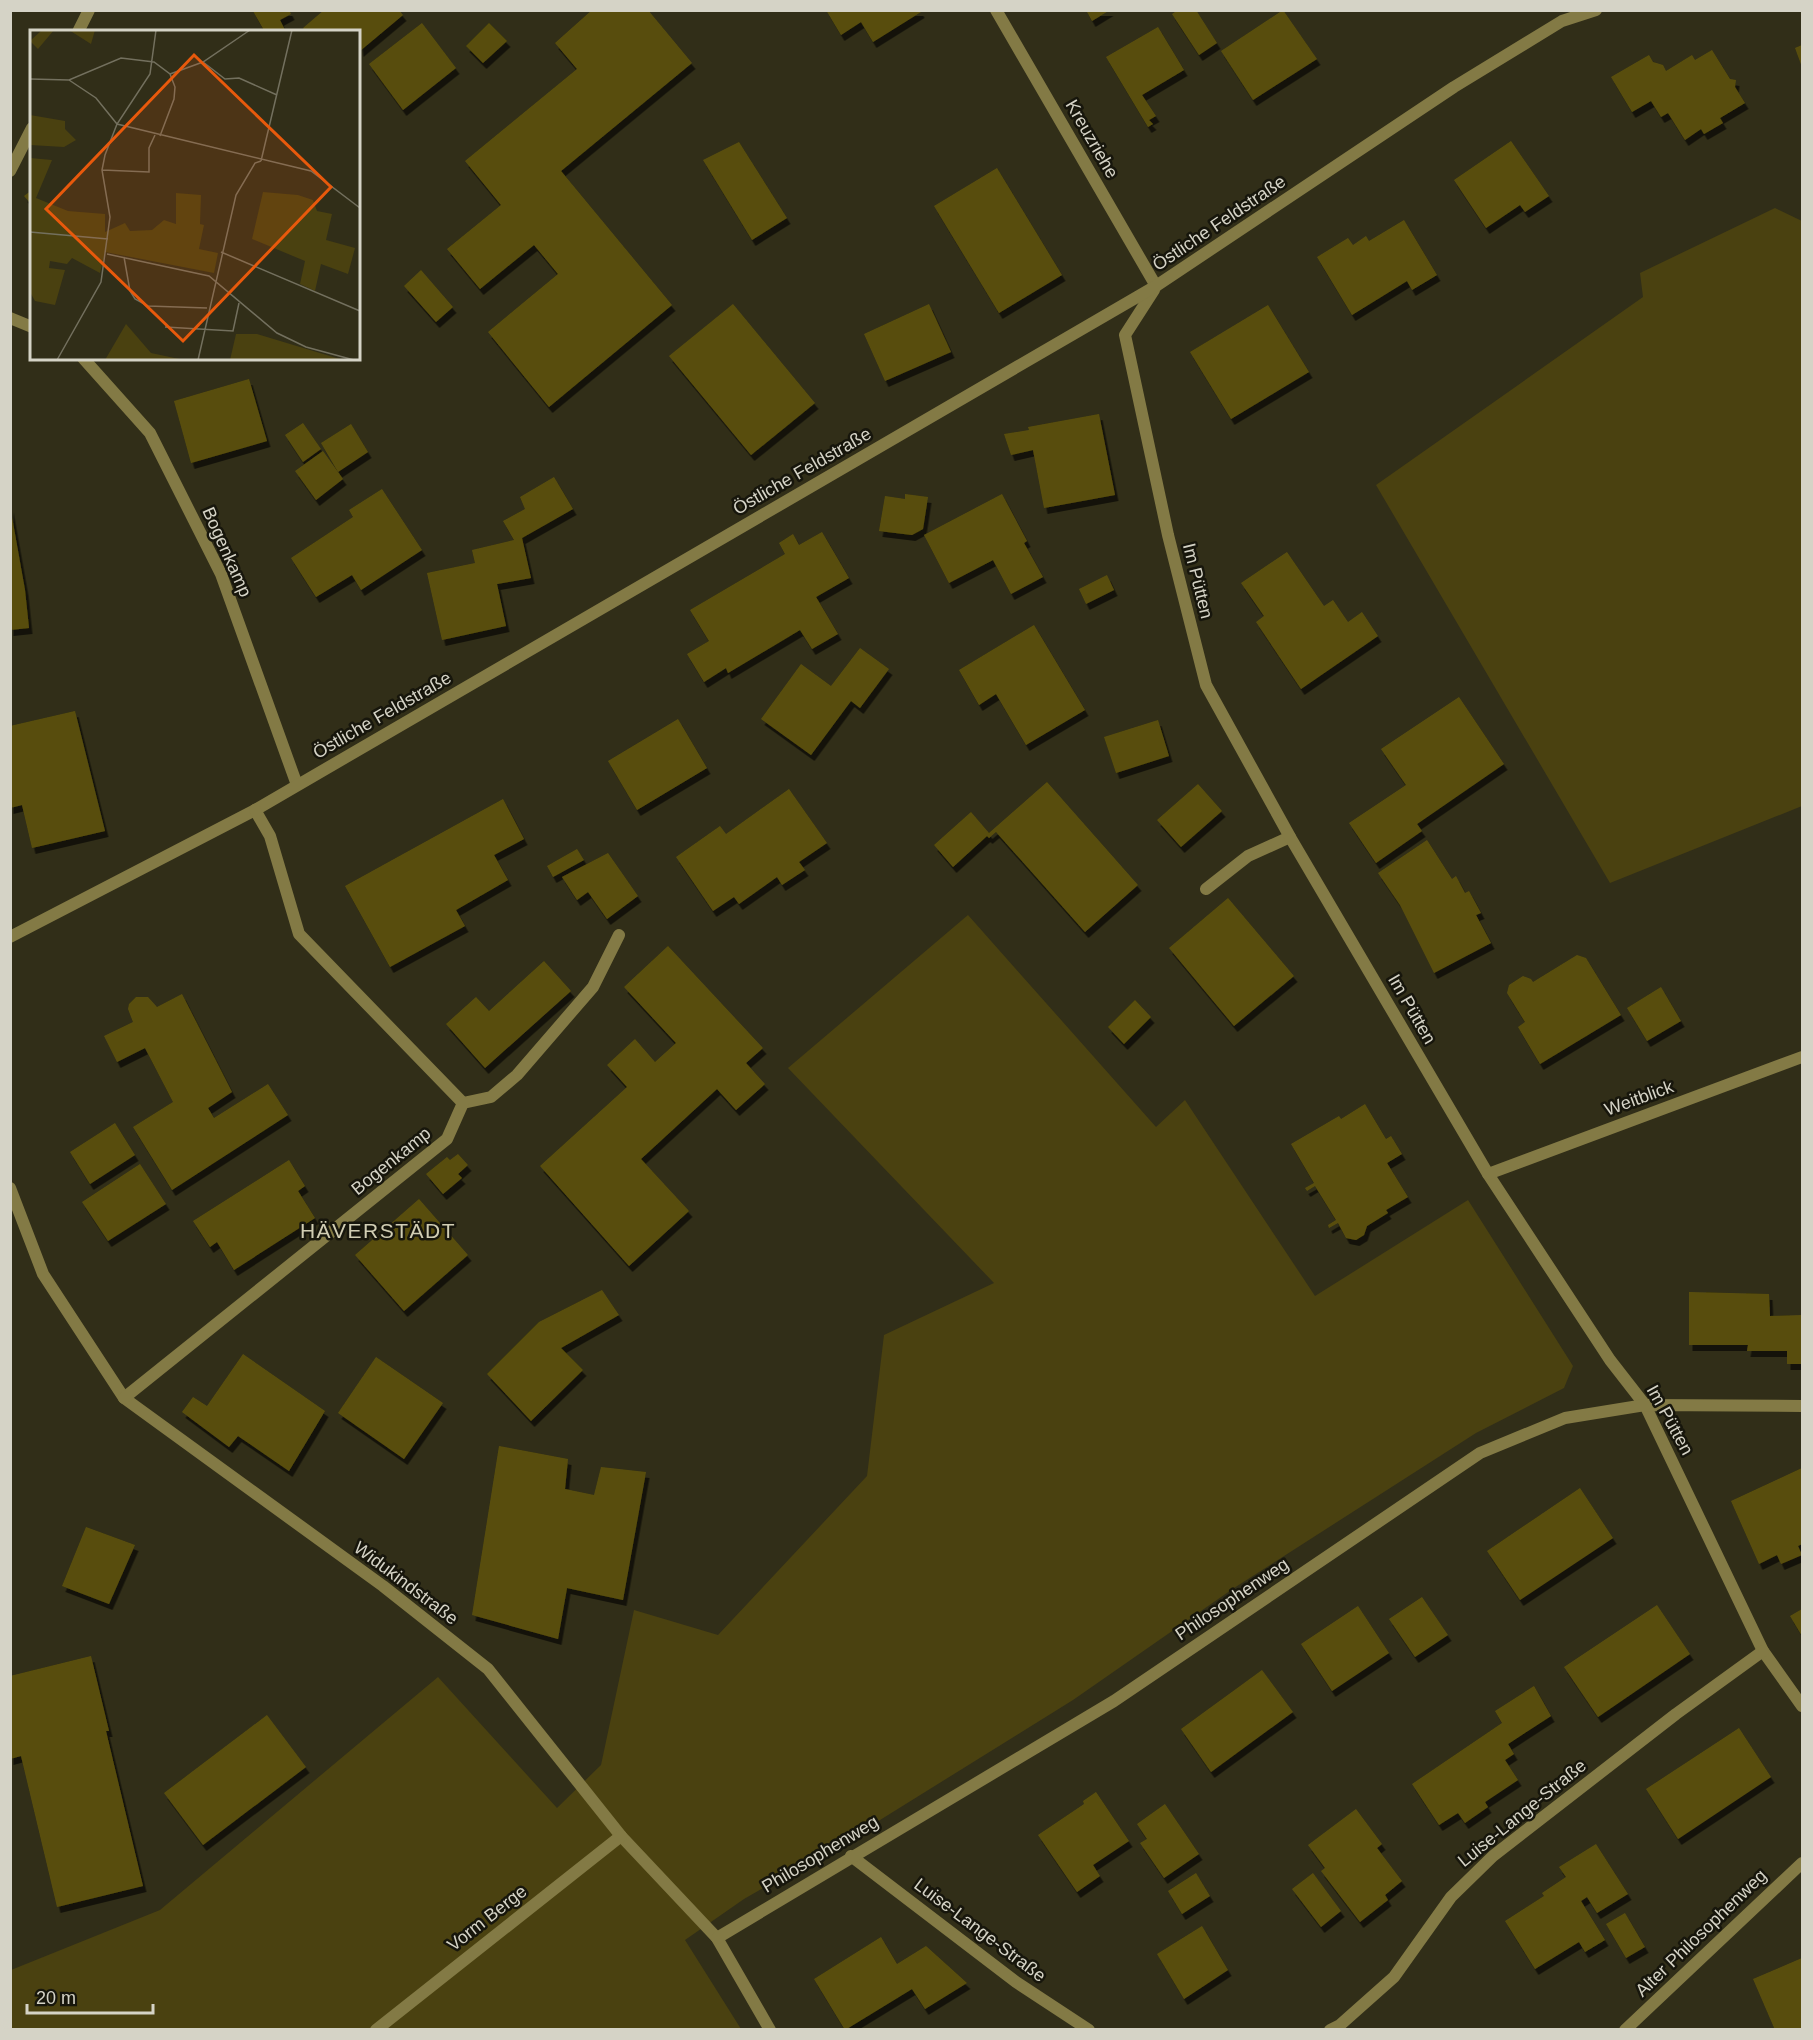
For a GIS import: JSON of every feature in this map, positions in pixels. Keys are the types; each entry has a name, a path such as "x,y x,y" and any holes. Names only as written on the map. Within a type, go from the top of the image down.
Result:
{"street":[{"path":"79,30 89,10"},
{"name":"Kreuzriehe","path":"996,10 1156,286"},
{"name":"Östliche Feldstraße","path":"10,937 255,810 1156,286 1454,87 1562,21 1596,10"},
{"path":"10,171 30,132"},
{"name":"Im Pütten","path":"1156,286 1125,335 1168,535 1206,685 1290,837 1488,1174 1610,1360 1645,1405 1763,1651 1803,1706"},
{"path":"10,318 30,326"},
{"name":"Bogenkamp","path":"85,360 150,433 220,574 297,785"},
{"path":"255,810 270,836 299,934 463,1103 491,1097 517,1075 593,987 619,935"},
{"path":"1206,889 1248,856 1290,837"},
{"name":"Weitblick","path":"1488,1174 1803,1057"},
{"name":"Bogenkamp","path":"124,1398 447,1139 463,1103"},
{"name":"Widukindstraße","path":"10,1188 43,1274 124,1398 383,1586 488,1670 621,1836 717,1938 770,2030"},
{"name":"Philosophenweg","path":"717,1938 1114,1701 1480,1454 1564,1418 1645,1405 1803,1406"},
{"name":"Luise-Lange-Straße","path":"1330,2030 1340,2025 1394,1977 1451,1897 1493,1856 1676,1714 1763,1651"},
{"name":"Vorm Berge","path":"376,2030 621,1836"},
{"name":"Luise-Lange-Straße","path":"851,1856 1016,1982 1089,2030"},
{"name":"Alter Philosophenweg","path":"1625,2030 1803,1863"}],"shaded area":[{"path":"1775,208 1802,221 1802,806 1610,883 1376,485 1643,297 1640,273"},
{"path":"968,915 1156,1127 1185,1100 1315,1296 1468,1200 1573,1366 1564,1388 1476,1433 1234,1588 1073,1700 872,1825 744,1899 685,1940 741,2029 11,2030 11,1970 160,1910 438,1677 557,1808 601,1765 634,1610 718,1635 867,1476 884,1335 994,1283 788,1068"}],"building":[{"path":"289,10 291,14 280,20 285,30 264,30 253,11"},
{"path":"324,10 399,10 403,15 360,51 360,30 304,30 303,28"},
{"path":"592,10 648,10 692,63 561,171 672,305 549,407 488,332 558,274 534,245 480,289 447,249 501,205 465,161 577,69 555,43"},
{"path":"826,10 920,10 921,12 873,42 861,22 841,35"},
{"path":"1086,10 1110,10 1092,21"},
{"path":"1178,10 1196,10 1217,43 1199,55 1172,14"},
{"path":"1283,10 1317,59 1253,100 1221,51"},
{"path":"422,23 456,68 403,110 369,64"},
{"path":"489,23 507,41 483,63 466,46"},
{"path":"1158,27 1184,70 1142,95 1156,116 1149,120 1153,124 1148,127 1106,57"},
{"path":"1802,45 1802,67 1795,48"},
{"path":"1712,50 1730,79 1736,80 1735,87 1745,103 1720,118 1723,123 1704,134 1701,129 1685,140 1668,113 1661,117 1651,101 1632,112 1611,77 1649,55 1653,62 1663,65 1666,71 1692,55 1695,60"},
{"path":"1511,141 1549,196 1525,212 1520,205 1486,228 1454,180"},
{"path":"739,142 787,218 752,240 703,160"},
{"path":"997,168 1062,275 999,313 934,206"},
{"path":"30,192 30,203 24,196"},
{"path":"1404,220 1437,275 1412,290 1407,281 1352,315 1317,257 1348,238 1353,245 1366,236 1369,241"},
{"path":"421,270 453,307 436,322 404,286"},
{"path":"733,304 815,403 751,455 669,356"},
{"path":"929,304 951,352 885,381 864,334"},
{"path":"1268,305 1309,372 1231,419 1190,352"},
{"path":"249,379 267,441 191,463 174,401"},
{"path":"1099,414 1115,495 1044,508 1033,450 1011,455 1004,434 1029,430 1028,427"},
{"path":"303,423 321,449 303,462 285,435"},
{"path":"351,424 368,452 338,472 321,443"},
{"path":"323,451 343,479 316,500 295,471"},
{"path":"554,477 573,509 522,538 531,578 497,584 506,626 442,640 427,573 475,563 472,550 514,540 503,521 525,509 520,497"},
{"path":"382,489 422,550 361,590 352,575 316,597 291,558 353,517 349,510"},
{"path":"905,494 928,497 923,529 912,535 879,531 885,496 905,499"},
{"path":"1002,494 1027,541 1024,543 1043,577 1011,594 993,560 949,583 924,535"},
{"path":"10,506 25,590 29,628 10,630"},
{"path":"822,532 849,578 816,597 838,634 812,649 800,630 728,673 726,668 704,682 687,654 709,641 690,610 785,554 779,543 793,534 799,545"},
{"path":"1287,552 1324,606 1333,600 1348,622 1362,612 1378,636 1301,689 1256,622 1264,616 1241,583"},
{"path":"1107,575 1114,590 1086,604 1079,589"},
{"path":"1034,625 1085,710 1026,745 996,694 979,705 959,670"},
{"path":"860,648 889,669 860,708 851,701 811,755 761,719 801,664 831,686"},
{"path":"1459,697 1504,764 1417,824 1422,831 1376,863 1349,823 1406,785 1381,749"},
{"path":"75,711 105,831 32,848 22,805 10,808 10,726"},
{"path":"678,719 707,768 637,810 608,761"},
{"path":"1158,720 1169,756 1116,773 1104,737"},
{"path":"1047,782 1138,885 1085,932 996,832 989,838 987,836 953,867 934,845 971,812 989,833"},
{"path":"1198,784 1222,811 1181,847 1157,820"},
{"path":"789,789 827,843 799,862 805,870 782,885 777,877 739,904 734,897 713,911 676,857 720,826 726,834"},
{"path":"503,799 524,839 494,855 508,880 456,910 465,926 390,967 345,886"},
{"path":"1427,840 1452,879 1456,876 1465,893 1469,891 1481,913 1476,915 1491,943 1434,973 1400,905 1378,873"},
{"path":"577,849 584,860 553,877 547,866"},
{"path":"608,853 638,896 607,919 588,892 577,900 562,877"},
{"path":"1228,898 1294,976 1234,1026 1169,948"},
{"path":"668,946 763,1048 746,1063 765,1084 736,1110 717,1089 641,1159 689,1211 629,1266 540,1166 627,1087 607,1065 635,1039 655,1062 676,1043 624,987"},
{"path":"1577,955 1586,958 1621,1015 1540,1064 1518,1027 1525,1022 1507,993 1509,985 1523,976 1533,982"},
{"path":"544,961 571,991 485,1068 446,1024 476,997 489,1011"},
{"path":"1661,987 1681,1021 1647,1041 1627,1008"},
{"path":"182,994 232,1092 208,1108 214,1118 268,1084 288,1115 172,1190 133,1127 173,1102 145,1048 117,1062 104,1036 133,1022 128,1009 129,1004 136,997 148,997 157,1007"},
{"path":"1135,1000 1151,1017 1124,1044 1108,1027"},
{"path":"1365,1104 1386,1139 1391,1136 1402,1154 1387,1163 1408,1197 1386,1210 1388,1213 1367,1226 1364,1235 1356,1240 1346,1238 1338,1223 1329,1228 1328,1225 1336,1220 1315,1186 1307,1191 1305,1188 1314,1183 1291,1144 1339,1116 1341,1119"},
{"path":"115,1123 135,1155 90,1184 70,1152"},
{"path":"458,1154 468,1165 458,1174 462,1178 443,1194 426,1174 447,1157 450,1160"},
{"path":"289,1160 305,1186 298,1191 315,1218 234,1270 217,1242 210,1247 193,1221"},
{"path":"140,1164 166,1204 108,1241 82,1202"},
{"path":"419,1199 468,1255 404,1311 355,1255"},
{"path":"602,1290 619,1315 561,1348 583,1370 531,1421 487,1374 539,1322"},
{"path":"1689,1292 1769,1294 1770,1316 1802,1315 1802,1364 1787,1364 1787,1351 1747,1351 1748,1345 1689,1345"},
{"path":"243,1354 325,1411 289,1471 238,1436 229,1447 182,1412 193,1397 207,1406"},
{"path":"376,1357 443,1403 404,1459 338,1413"},
{"path":"499,1446 568,1459 565,1489 594,1495 601,1467 646,1472 623,1600 567,1588 558,1639 472,1615"},
{"path":"1802,1468 1802,1544 1798,1546 1802,1555 1781,1564 1777,1555 1759,1564 1731,1501"},
{"path":"1580,1488 1613,1538 1520,1600 1487,1551"},
{"path":"86,1527 135,1545 109,1604 62,1586"},
{"path":"1422,1597 1448,1635 1415,1657 1389,1619"},
{"path":"1657,1605 1690,1654 1598,1717 1564,1667"},
{"path":"1358,1606 1389,1653 1332,1691 1301,1644"},
{"path":"1802,1609 1802,1636 1790,1616"},
{"path":"91,1656 109,1731 106,1731 143,1886 57,1907 21,1756 10,1759 10,1676"},
{"path":"1262,1670 1293,1712 1211,1772 1181,1729"},
{"path":"1534,1686 1551,1716 1508,1744 1514,1754 1505,1760 1518,1780 1485,1802 1488,1807 1465,1823 1458,1813 1439,1825 1412,1784 1502,1723 1495,1711"},
{"path":"267,1715 306,1767 203,1845 164,1793"},
{"path":"1739,1728 1771,1777 1678,1839 1646,1789"},
{"path":"1096,1792 1129,1841 1093,1865 1100,1876 1077,1892 1038,1835 1084,1804 1083,1801"},
{"path":"1165,1804 1199,1854 1164,1878 1140,1843 1147,1839 1137,1824"},
{"path":"1356,1809 1382,1844 1377,1848 1402,1881 1385,1895 1388,1900 1360,1922 1321,1871 1325,1868 1308,1845"},
{"path":"1596,1844 1628,1894 1597,1913 1587,1897 1581,1901 1605,1940 1585,1952 1579,1942 1535,1969 1505,1921 1544,1896 1542,1893 1566,1877 1559,1867"},
{"path":"1196,1873 1210,1896 1182,1914 1168,1891"},
{"path":"1313,1873 1341,1911 1321,1927 1292,1889"},
{"path":"1625,1913 1645,1947 1626,1958 1606,1924"},
{"path":"1202,1926 1228,1970 1184,1999 1157,1954"},
{"path":"881,1937 897,1964 926,1946 967,1983 925,2009 912,1989 845,2030 814,1979"},
{"path":"1802,1958 1802,2030 1775,2030 1753,1979"}],"district":[{"name":"HÄVERSTÄDT","path":"378,1231"}]}
